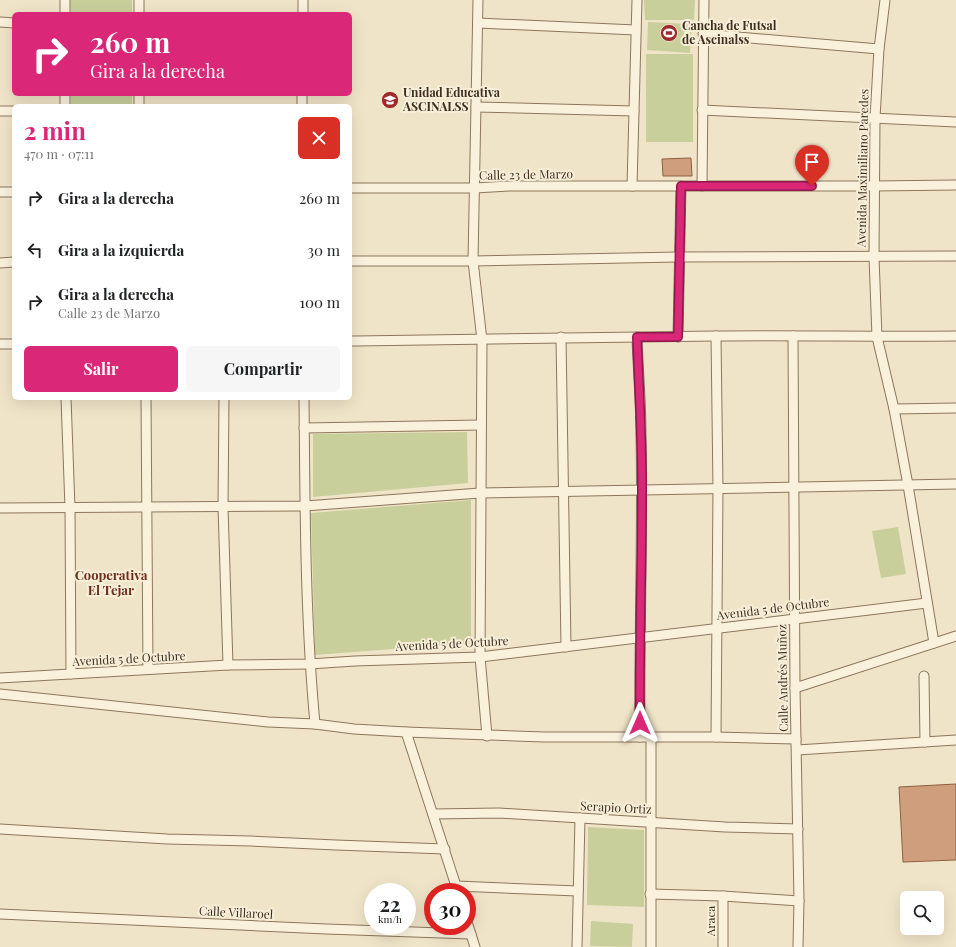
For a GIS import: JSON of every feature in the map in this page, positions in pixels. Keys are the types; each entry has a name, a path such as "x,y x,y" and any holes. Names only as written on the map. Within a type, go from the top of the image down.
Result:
{"street":[{"path":"65,12 66,0"},
{"path":"139,0 139,12"},
{"path":"303,0 303,12"},
{"path":"478,0 473,261 482,340 480,657 487,736"},
{"path":"632,186 637,0"},
{"path":"702,186 704,0"},
{"name":"Avenida Maximiliano Paredes","path":"885,0 879,49 875,118 874,257 877,337 894,409 934,643"},
{"path":"0,22 12,23"},
{"path":"478,23 636,30"},
{"path":"703,34 879,49"},
{"path":"476,107 634,110"},
{"path":"702,110 956,122"},
{"path":"0,111 12,111"},
{"name":"Calle 23 de Marzo","path":"352,188 475,188 508,186 956,185"},
{"path":"678,337 678,257 681,186"},
{"path":"0,192 12,192"},
{"path":"352,261 473,261 678,257 956,256"},
{"path":"0,263 12,262"},
{"path":"716,336 718,488 716,737"},
{"name":"Calle Andrés Muñoz","path":"793,336 798,947"},
{"path":"352,341 482,340 560,337 956,336"},
{"path":"560,337 566,647"},
{"path":"637,337 642,490 639,638 640,737"},
{"path":"0,344 12,344"},
{"path":"66,400 70,508 71,674"},
{"path":"146,400 148,670"},
{"path":"224,400 223,507 228,665"},
{"path":"304,400 309,664 315,724"},
{"path":"894,409 956,408"},
{"path":"304,428 481,425"},
{"path":"0,508 305,506 480,493 956,484"},
{"name":"Avenida 5 de Octubre","path":"0,678 228,665 309,664 480,657 927,603"},
{"path":"795,688 956,636"},
{"path":"924,676 925,742"},
{"path":"0,694 268,722 315,724 354,729 406,732 487,736 652,738 716,737 796,739"},
{"path":"406,732 455,883"},
{"path":"651,947 650,894 652,738"},
{"path":"797,750 956,740"},
{"name":"Serapio Ortiz","path":"433,814 499,813 725,827 798,828"},
{"path":"577,947 580,818"},
{"path":"0,829 167,839 445,849"},
{"path":"476,889 578,890"},
{"path":"650,894 724,896 798,901"},
{"name":"Araca","path":"723,947 724,896"},
{"name":"Calle Villaroel","path":"0,914 326,930 424,933"},
{"path":"471,935 475,947"}],"green space":[{"path":"70,0 132,0 132,12 71,12"},
{"path":"644,0 695,0 694,19 645,20"},
{"name":"Cancha de Futsal de Ascinalss","path":"648,22 692,24 690,53 647,50"},
{"path":"646,54 693,54 693,142 646,142"},
{"path":"71,96 132,96 132,104 71,104"},
{"path":"467,432 468,483 313,497 313,434"},
{"path":"471,500 471,643 315,655 311,513"},
{"path":"898,527 906,574 881,578 872,531"},
{"path":"588,827 644,830 644,907 587,905"},
{"path":"591,921 633,924 632,947 590,946"}],"building":[{"path":"691,158 692,176 663,176 662,159"},
{"path":"956,784 956,860 903,862 899,787"}],"place":[{"name":"Cancha de Futsal de Ascinalss","path":"669,33"},
{"name":"Unidad Educativa ASCINALSS","path":"390,100"}],"district":[{"name":"Cooperativa El Tejar","path":"111,582"}],"route":[{"path":"640,723 639,638 642,490 637,337 678,337 678,257 681,186 812,186"}]}
